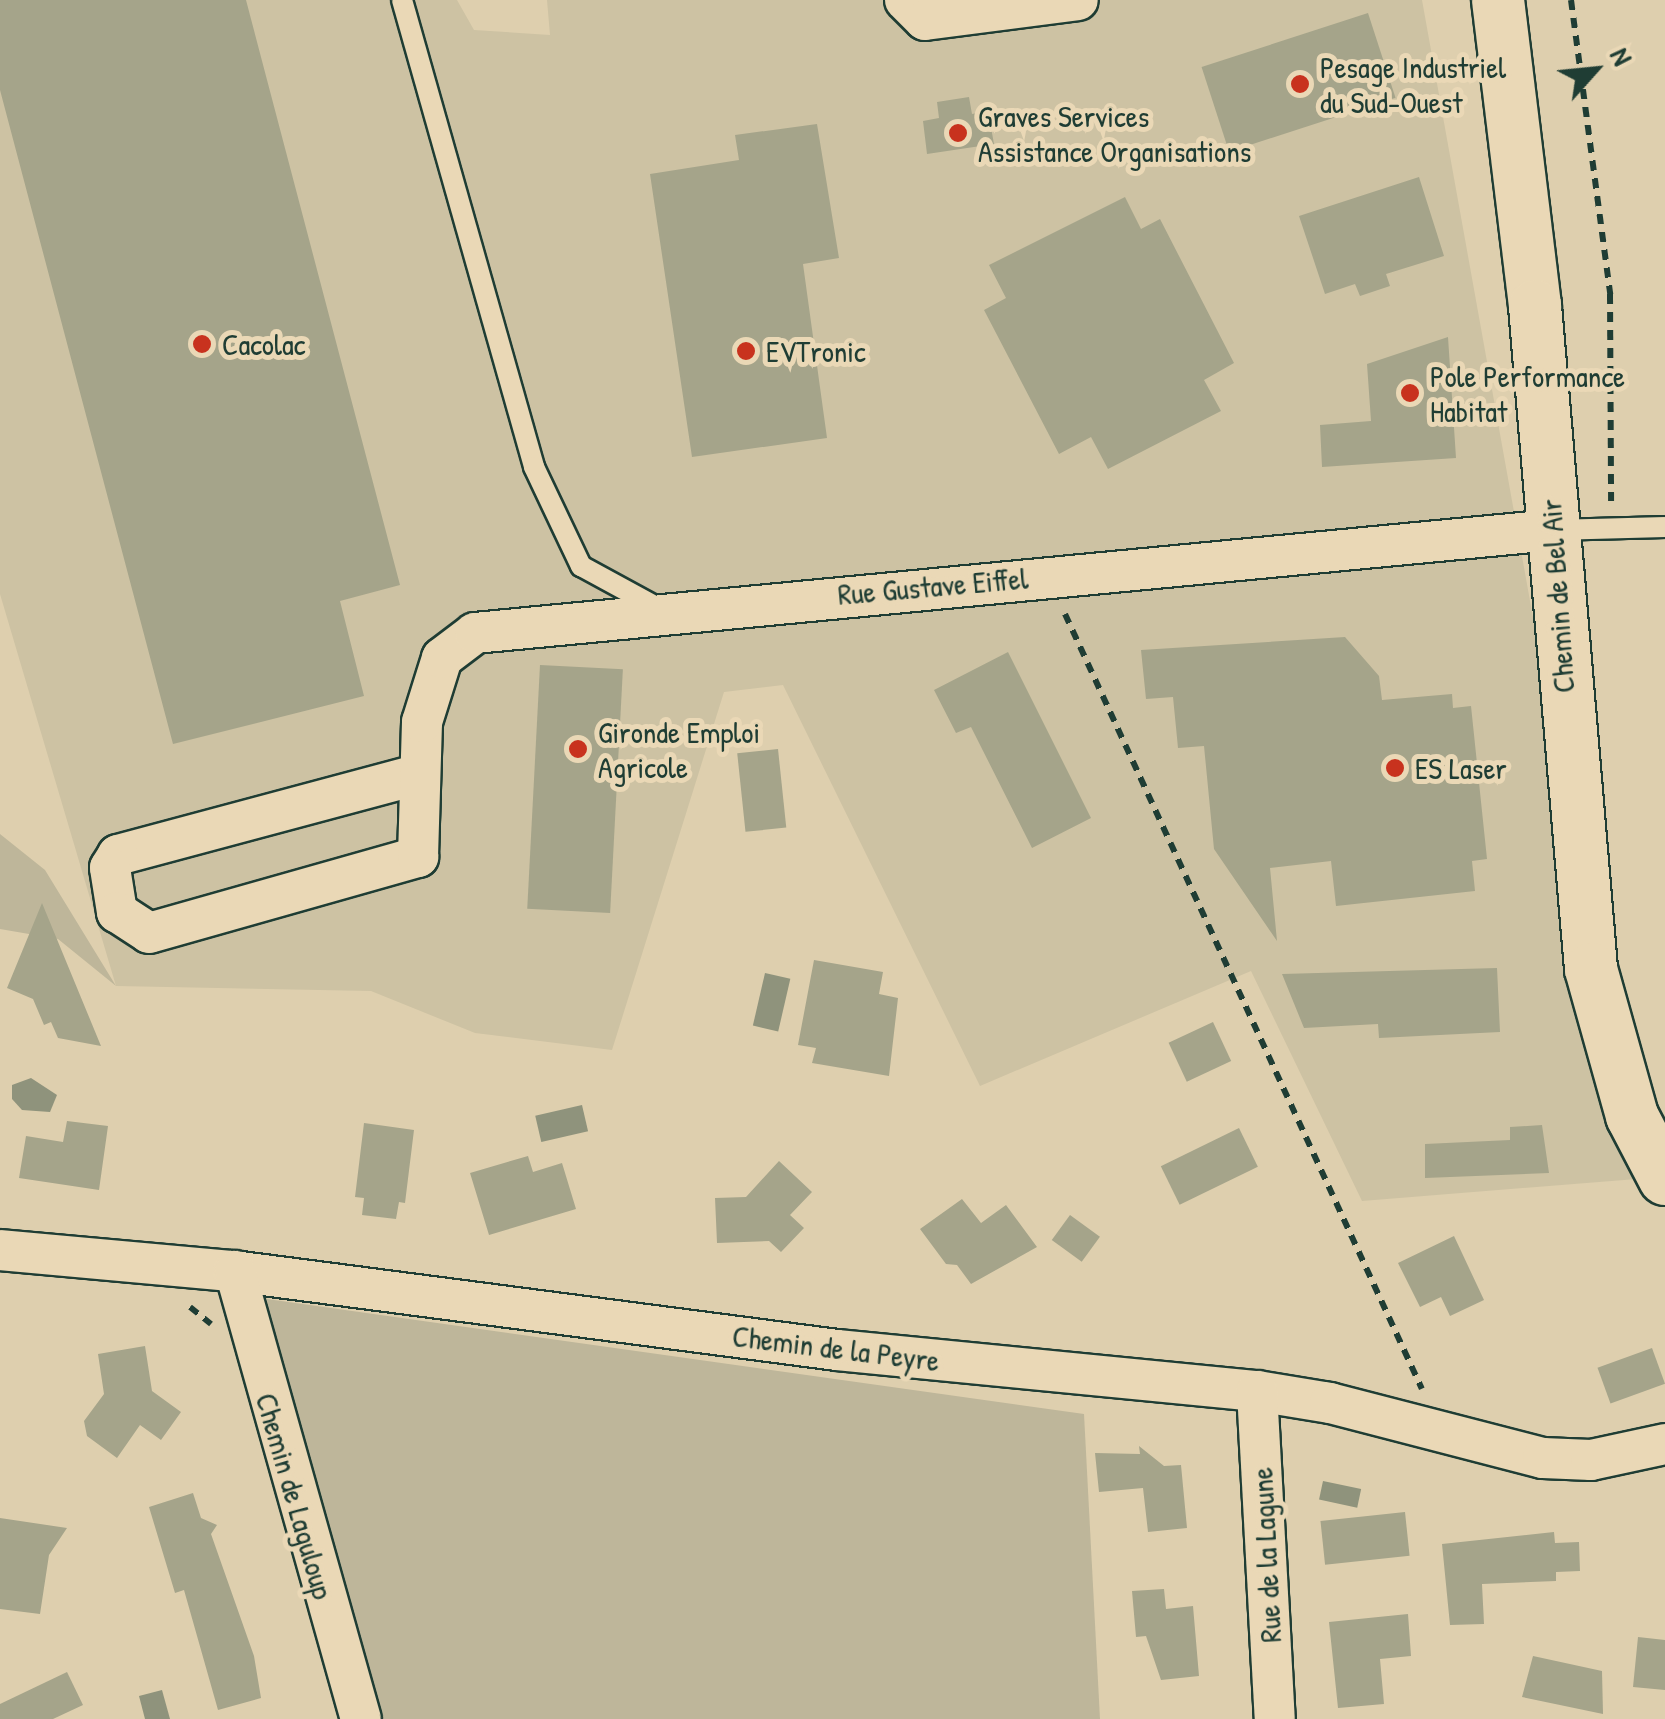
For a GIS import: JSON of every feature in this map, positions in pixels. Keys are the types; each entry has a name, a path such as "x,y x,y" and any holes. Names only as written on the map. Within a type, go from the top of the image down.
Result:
{"street":[{"path":"905,0 925,20 1078,0"},
{"name":"Chemin de Bel Air","path":"1498,0 1533,286 1591,969 1632,1116 1665,1179"},
{"name":"Rue Gustave Eiffel","path":"420,774 118,854 110,868 117,912 148,934 418,857 422,722 442,658 475,633 662,610 1552,530"},
{"name":"Chemin de la Peyre","path":"0,1250 235,1271 837,1350 1257,1391 1330,1403 1443,1436 1575,1460 1665,1444"},
{"name":"Chemin de Laguloup","path":"235,1271 361,1719"},
{"name":"Rue de la Lagune","path":"1257,1391 1275,1719"}],"lane":[{"path":"402,0 534,467 581,566 662,610"},
{"path":"1552,530 1665,527"}],"path":[{"path":"1571,0 1610,294 1614,528"},
{"path":"1048,575 1443,1436"}],"shaded area":[{"path":"0,0 457,0 474,30 550,35 547,0 1422,0 1580,879 1649,1178 1362,1201 1251,971 980,1086 783,685 724,692 612,1050 475,1033 371,991 116,986 0,594"},
{"path":"0,834 45,870 116,986 58,939 0,929"},
{"path":"765,973 790,979 778,1031 753,1026"},
{"path":"31,1078 57,1095 50,1112 22,1110 12,1099 12,1085"},
{"path":"582,1105 588,1131 541,1142 535,1116"},
{"path":"267,1299 1084,1414 1100,1719 377,1719 270,1347"},
{"path":"1323,1481 1361,1489 1357,1508 1319,1500"},
{"path":"162,1690 170,1719 145,1719 139,1696"}],"building":[{"name":"Cacolac","path":"0,0 246,0 400,585 340,601 364,696 173,744 0,90"},
{"name":"Pesage Industriel du Sud-Ouest","path":"1368,13 1396,98 1229,152 1202,67"},
{"name":"Graves Services Assistance Organisations","path":"969,97 972,114 988,111 994,144 927,154 923,121 939,118 937,102"},
{"name":"EVTronic","path":"817,124 839,258 803,264 827,438 692,457 650,174 739,160 735,135"},
{"path":"1419,177 1444,256 1386,274 1390,286 1360,296 1355,284 1325,294 1299,216"},
{"path":"1125,197 1141,229 1160,219 1234,363 1204,380 1221,411 1108,469 1091,437 1059,454 984,310 1006,298 989,265"},
{"name":"Pole Performance Habitat","path":"1448,337 1456,458 1322,467 1320,425 1371,421 1367,364"},
{"path":"1345,637 1379,676 1382,700 1452,694 1453,708 1471,706 1487,859 1472,861 1475,891 1336,906 1331,861 1270,868 1277,941 1214,849 1204,746 1178,748 1173,697 1146,699 1141,650"},
{"path":"1008,652 1091,818 1032,848 971,727 956,733 934,690"},
{"name":"Gironde Emploi Agricole","path":"540,665 623,669 610,913 527,909"},
{"path":"778,749 786,828 745,832 737,753"},
{"path":"42,903 101,1046 58,1038 51,1022 44,1025 33,999 7,988"},
{"path":"814,960 883,972 879,994 898,998 889,1076 812,1063 816,1048 798,1045"},
{"path":"1497,968 1500,1032 1379,1038 1378,1024 1304,1028 1282,974"},
{"path":"1213,1022 1231,1061 1187,1082 1169,1043"},
{"path":"67,1121 108,1126 99,1190 19,1178 26,1136 63,1142"},
{"path":"364,1123 414,1130 405,1203 399,1202 396,1219 362,1215 364,1198 355,1197"},
{"path":"1542,1125 1549,1173 1425,1178 1425,1144 1510,1140 1510,1127"},
{"path":"1239,1128 1258,1167 1180,1205 1161,1166"},
{"path":"528,1156 533,1172 562,1163 576,1209 489,1235 470,1173"},
{"path":"779,1161 812,1192 790,1215 804,1228 781,1252 769,1241 717,1243 715,1198 746,1197"},
{"path":"962,1199 981,1223 1006,1205 1037,1247 971,1284 957,1265 946,1264 920,1229"},
{"path":"1070,1215 1100,1237 1082,1262 1052,1240"},
{"path":"1454,1236 1484,1300 1450,1316 1441,1297 1420,1307 1398,1263"},
{"path":"145,1346 152,1391 181,1412 161,1440 140,1425 117,1458 87,1436 84,1421 104,1394 98,1354"},
{"path":"1652,1348 1665,1384 1610,1404 1597,1368"},
{"path":"1139,1446 1164,1466 1181,1465 1187,1528 1148,1532 1143,1488 1099,1492 1095,1453 1140,1454"},
{"path":"193,1493 201,1518 217,1525 211,1534 254,1656 261,1698 218,1710 184,1590 175,1593 149,1507"},
{"path":"1405,1512 1410,1556 1325,1565 1320,1521"},
{"path":"0,1518 67,1528 49,1555 40,1614 0,1609"},
{"path":"1554,1532 1555,1543 1579,1542 1580,1571 1556,1572 1556,1581 1482,1584 1484,1624 1450,1625 1442,1544"},
{"path":"1164,1589 1166,1609 1193,1606 1199,1676 1161,1680 1146,1636 1136,1637 1132,1591"},
{"path":"1408,1614 1411,1656 1380,1659 1384,1704 1338,1708 1329,1622"},
{"path":"1638,1637 1665,1640 1665,1690 1633,1687"},
{"path":"1533,1656 1602,1671 1603,1714 1522,1697"},
{"path":"67,1672 83,1705 53,1719 0,1719 0,1704"}],"place":[{"name":"Pesage Industriel du Sud-Ouest","path":"1300,84"},
{"name":"Graves Services Assistance Organisations","path":"958,133"},
{"name":"Cacolac","path":"202,344"},
{"name":"EVTronic","path":"746,351"},
{"name":"Pole Performance Habitat","path":"1410,393"},
{"name":"Gironde Emploi Agricole","path":"578,749"},
{"name":"ES Laser","path":"1395,768"}]}
